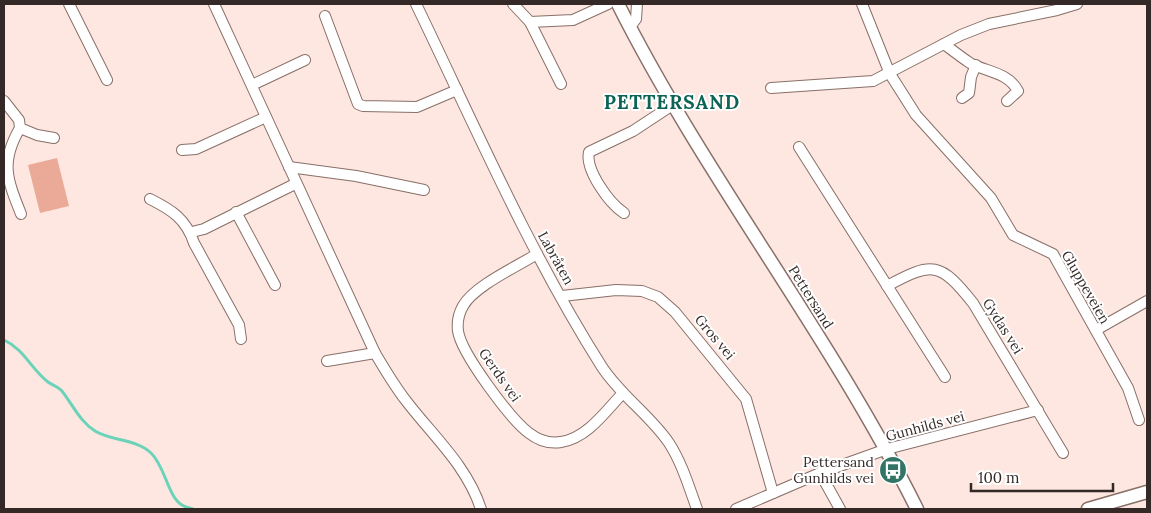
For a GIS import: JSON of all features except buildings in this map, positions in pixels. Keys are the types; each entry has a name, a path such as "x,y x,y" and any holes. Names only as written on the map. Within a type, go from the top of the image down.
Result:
{"street":[{"path":"69,4 107,80"},
{"path":"214,4 295,184 310,209 375,354 407,403 460,466 469,481 481,509"},
{"name":"Labråten","path":"416,4 538,254 602,367 622,394 668,442 681,465 697,509"},
{"path":"513,4 530,22 561,84"},
{"path":"530,22 573,20 586,16 608,4"},
{"name":"Pettersand","path":"618,4 674,104 887,449 918,509"},
{"path":"630,27 636,19 637,4"},
{"name":"Gluppeveien","path":"862,4 890,74 921,122 993,200 1013,235 1053,254 1128,388 1139,420"},
{"path":"771,88 873,81 890,74 944,44 989,24 1077,4"},
{"path":"325,16 358,104 363,106 417,107 457,90"},
{"path":"944,44 976,65 1002,76 1016,88 1016,94 1007,101"},
{"path":"252,85 305,60"},
{"path":"962,98 969,93 970,77 976,65"},
{"path":"4,101 19,120 20,128 5,159 6,176 21,214"},
{"path":"624,212 608,200 589,164 589,152 633,131 674,104"},
{"path":"182,150 196,148 266,117"},
{"path":"20,128 36,135 54,138"},
{"path":"799,147 945,377"},
{"path":"289,168 356,176 424,190"},
{"path":"192,232 204,229 295,184"},
{"path":"150,199 170,209 192,232 194,243 240,325 241,339"},
{"path":"236,212 275,285"},
{"name":"Gerds vei","path":"538,254 482,288 466,302 460,312 458,326 459,336 467,352 516,422 527,432 546,442 560,442 579,436 590,428 622,394"},
{"name":"Gydas vei","path":"887,286 910,273 926,268 937,270 950,277 973,303 1063,453"},
{"name":"Gros vei","path":"562,296 616,290 642,291 658,297 676,312 746,399 773,493"},
{"path":"1096,330 1147,301"},
{"path":"327,361 375,354"},
{"name":"Gunhilds vei","path":"736,509 820,473 887,449 1038,410"},
{"path":"820,473 840,509"},
{"path":"1088,509 1147,492"}],"shaded area":[{"path":"57,158 69,206 40,213 28,165"}],"waterway":[{"path":"4,340 17,349 42,377 61,390 89,427 109,437 139,445 151,453 160,465 177,501 183,506 193,509"}],"place":[{"name":"Pettersand Gunhilds vei","path":"893,470"}],"district":[{"name":"PETTERSAND","path":"672,102"}]}
